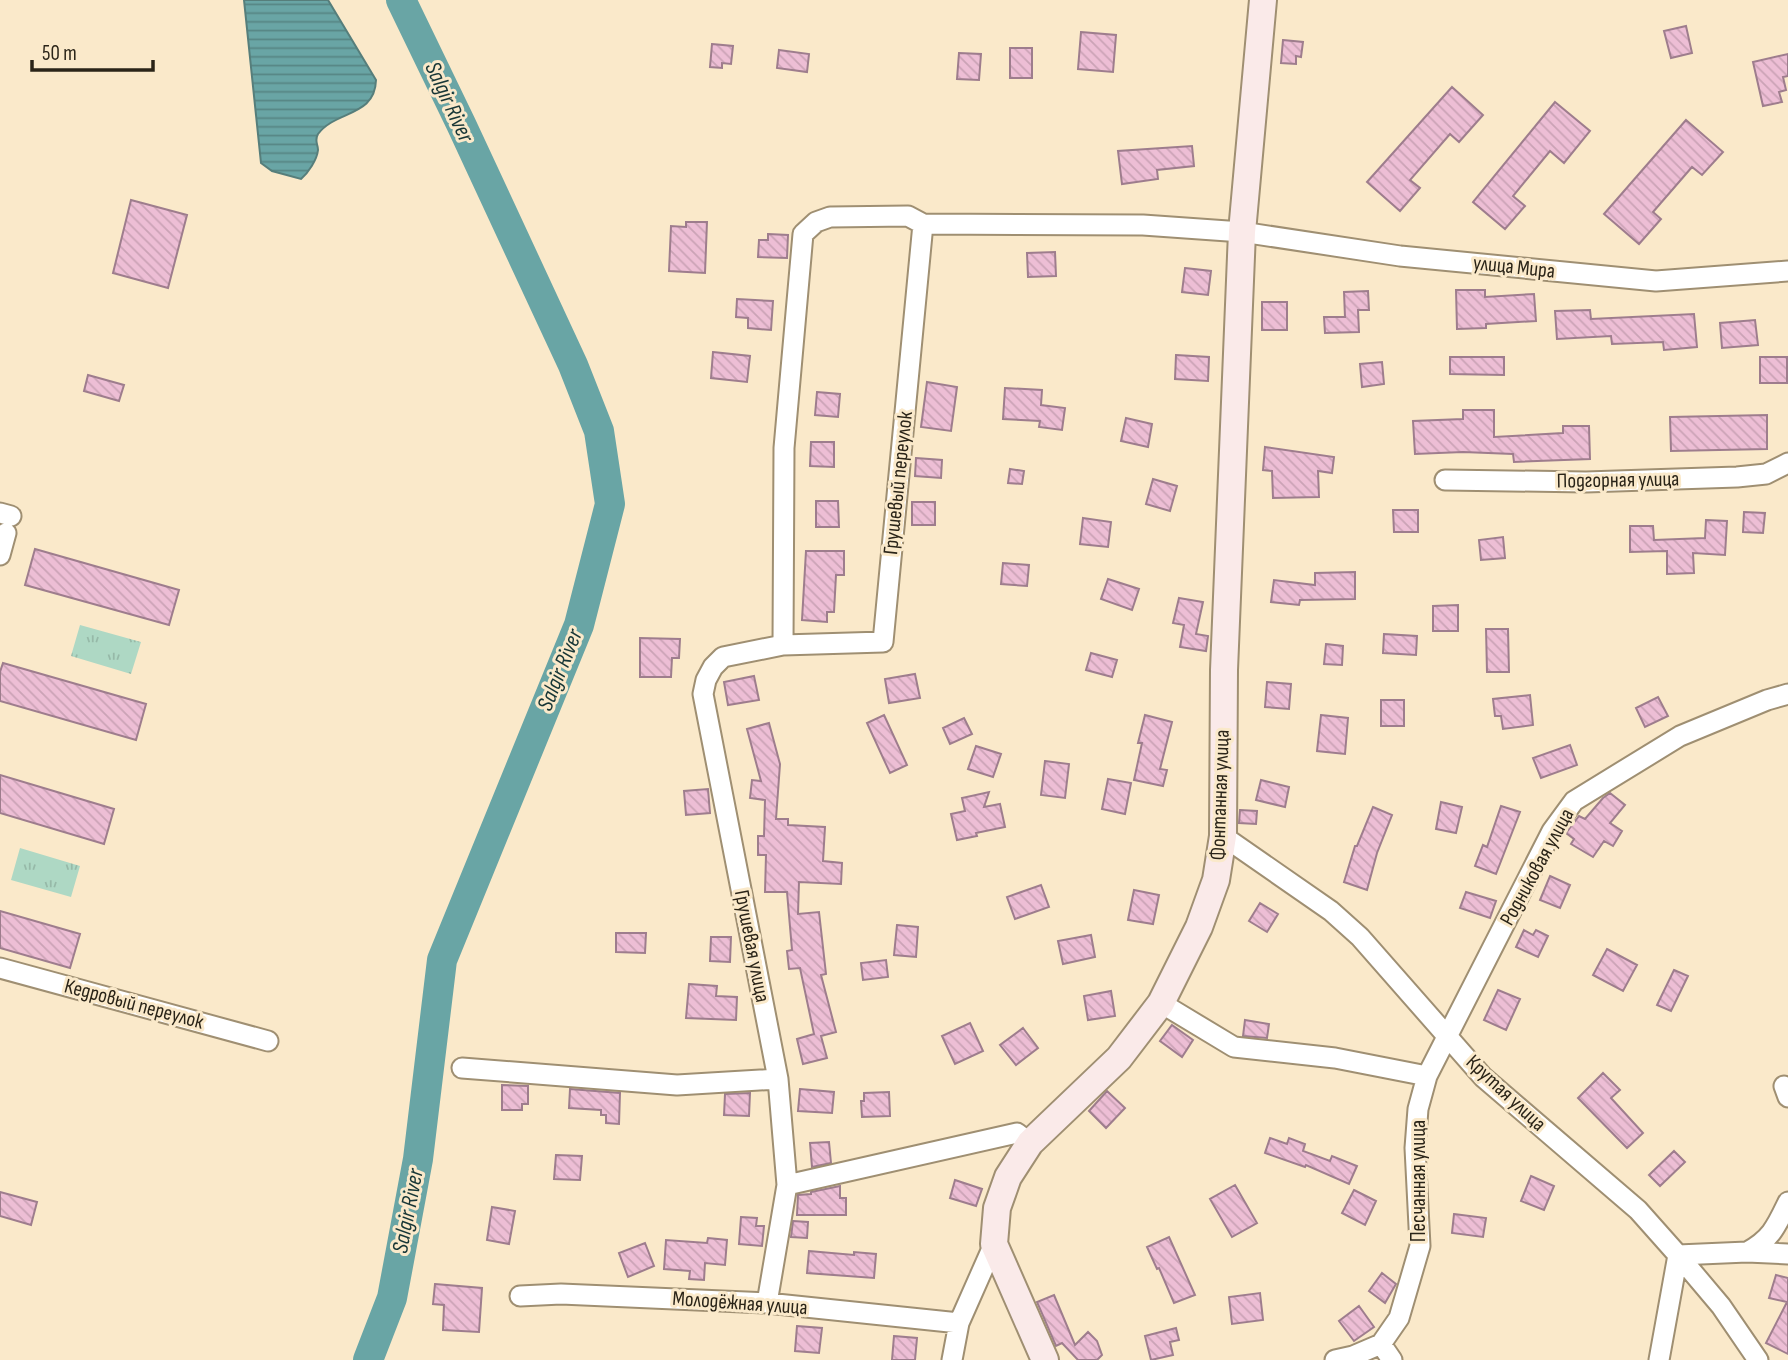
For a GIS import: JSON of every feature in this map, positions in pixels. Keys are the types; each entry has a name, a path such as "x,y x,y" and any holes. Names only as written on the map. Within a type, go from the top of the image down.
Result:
{"main road":[{"name":"Фонтанная улица","path":"994,1244 997,1208 1008,1177 1030,1143 1119,1058 1140,1033 1161,1003 1199,927 1216,880 1223,836 1224,670 1242,232 1263,0"},
{"path":"994,1244 1045,1360"}],"street":[{"name":"улица Мира","path":"783,645 784,448 803,234 816,222 830,217 908,216 923,224 1143,225 1242,232 1400,256 1656,282 1788,271"},
{"name":"Грушевый переулок","path":"783,645 883,642 923,224"},
{"name":"Подгорная улица","path":"1445,480 1586,482 1737,477 1766,474 1788,463"},
{"path":"0,555 6,521"},
{"name":"Грушевая улица","path":"767,1303 787,1185 778,1079 703,694 709,673 723,657 783,645"},
{"name":"Родниковая улица","path":"1449,1036 1552,831 1574,801 1680,736 1788,694"},
{"name":"Крутая улица","path":"1223,836 1331,911 1360,937 1483,1076 1638,1210 1721,1306 1758,1360"},
{"name":"Кедровый переулок","path":"0,968 268,1041"},
{"path":"1161,1003 1234,1047 1335,1058 1427,1076"},
{"name":"Песчанная улица","path":"1387,1352 1420,1247 1415,1148 1418,1109 1427,1076 1449,1036"},
{"path":"462,1068 677,1085 778,1079"},
{"path":"787,1185 1017,1132 1030,1143"},
{"path":"1747,1252 1765,1242 1788,1202"},
{"name":"Фонтанная улица","path":"952,1360 959,1323 994,1244"},
{"path":"1659,1360 1678,1255 1747,1252 1788,1254"},
{"name":"Молодёжная улица","path":"520,1296 561,1294 767,1303 959,1323"},
{"path":"1335,1360 1387,1352"}],"green space":[{"path":"80,625 141,642 131,674 71,656"},
{"path":"20,848 80,866 71,897 11,880"}],"water":[{"path":"244,0 328,0 376,80 369,101 326,126 318,134 316,158 301,179 272,171 261,163"}],"building":[{"path":"1686,26 1692,53 1671,58 1664,31"},
{"path":"1081,32 1116,35 1113,72 1078,69"},
{"path":"1283,40 1303,42 1301,57 1296,56 1296,64 1281,63"},
{"path":"712,44 733,46 731,64 722,63 722,68 710,67"},
{"path":"1010,48 1032,48 1032,78 1010,78"},
{"path":"779,50 809,54 807,72 777,68"},
{"path":"959,53 981,54 979,80 957,79"},
{"path":"1788,54 1788,76 1783,77 1786,90 1779,92 1782,102 1763,106 1753,62"},
{"path":"1452,87 1483,115 1459,142 1450,134 1410,180 1420,188 1400,211 1367,182"},
{"path":"1555,102 1590,131 1564,163 1550,151 1513,196 1525,206 1505,229 1473,202"},
{"path":"1686,120 1723,152 1702,175 1692,167 1653,212 1661,219 1639,244 1604,214"},
{"path":"1192,146 1194,166 1157,170 1158,179 1122,184 1118,151"},
{"path":"131,200 187,215 168,288 113,273"},
{"path":"686,222 707,222 705,273 669,271 671,226 686,227"},
{"path":"768,234 788,235 787,258 758,257 759,240 768,240"},
{"path":"1055,252 1056,276 1028,277 1027,253"},
{"path":"1185,268 1211,271 1208,295 1182,292"},
{"path":"1456,290 1485,290 1485,297 1534,294 1536,321 1457,329"},
{"path":"1368,291 1369,310 1358,310 1359,332 1325,333 1324,317 1345,317 1344,292"},
{"path":"737,299 773,301 771,330 748,328 748,318 736,317"},
{"path":"1262,302 1287,302 1287,330 1262,330"},
{"path":"1590,310 1591,319 1694,314 1697,347 1664,350 1663,342 1612,344 1611,336 1557,339 1555,311"},
{"path":"1755,320 1758,345 1722,348 1720,323"},
{"path":"713,352 750,356 747,382 711,378"},
{"path":"1176,355 1209,357 1208,381 1175,379"},
{"path":"1450,357 1504,357 1504,375 1450,374"},
{"path":"1760,357 1787,357 1787,383 1760,383"},
{"path":"1382,362 1384,384 1362,387 1360,364"},
{"path":"88,375 124,385 119,401 84,391"},
{"path":"927,382 957,387 951,431 921,427"},
{"path":"1005,388 1042,390 1041,405 1065,408 1062,430 1039,427 1040,421 1003,419"},
{"path":"817,392 840,394 838,417 815,415"},
{"path":"1463,410 1494,410 1494,437 1563,433 1563,426 1589,426 1590,459 1514,462 1513,454 1415,454 1413,421 1463,419"},
{"path":"1767,415 1767,449 1671,451 1670,417"},
{"path":"1126,418 1152,424 1148,447 1121,441"},
{"path":"811,442 834,442 834,467 810,466"},
{"path":"1265,447 1334,457 1332,473 1318,471 1319,497 1273,498 1272,471 1263,470"},
{"path":"916,458 942,460 941,478 915,476"},
{"path":"1010,469 1024,471 1022,484 1008,483"},
{"path":"1153,479 1177,486 1170,511 1146,504"},
{"path":"816,501 838,501 839,527 816,527"},
{"path":"912,502 935,502 935,525 912,525"},
{"path":"1393,510 1418,510 1418,532 1394,532"},
{"path":"1744,512 1765,513 1763,533 1743,532"},
{"path":"1083,518 1111,522 1108,547 1080,544"},
{"path":"1706,520 1727,521 1725,555 1693,553 1694,573 1667,574 1667,551 1630,552 1630,526 1653,526 1654,540 1705,538"},
{"path":"1503,537 1505,558 1481,560 1479,540"},
{"path":"35,549 179,590 169,625 25,585"},
{"path":"806,551 844,551 844,575 836,575 834,612 827,612 827,622 802,620"},
{"path":"1003,563 1029,565 1027,586 1001,584"},
{"path":"1355,572 1355,599 1300,600 1299,605 1271,602 1274,580 1315,585 1315,573"},
{"path":"1108,579 1139,589 1132,610 1101,599"},
{"path":"1179,598 1203,602 1196,634 1208,636 1206,651 1180,647 1184,625 1173,623"},
{"path":"1458,605 1458,631 1433,631 1433,606"},
{"path":"1486,629 1508,629 1509,672 1487,672"},
{"path":"1384,634 1417,636 1416,655 1383,653"},
{"path":"640,638 680,639 679,658 672,658 671,677 640,677"},
{"path":"1326,644 1343,646 1342,665 1324,664"},
{"path":"1091,653 1117,660 1112,677 1086,670"},
{"path":"3,663 146,704 136,740 0,701 0,672"},
{"path":"915,674 920,698 889,703 885,679"},
{"path":"754,676 759,700 728,705 724,682"},
{"path":"1267,682 1291,684 1289,709 1265,707"},
{"path":"1530,695 1533,725 1503,729 1501,716 1495,716 1493,699"},
{"path":"1658,697 1668,716 1645,727 1636,708"},
{"path":"1381,700 1404,700 1404,726 1381,726"},
{"path":"884,715 907,765 890,773 867,723"},
{"path":"1145,715 1172,722 1160,769 1167,770 1163,786 1134,780 1142,743 1138,743"},
{"path":"1321,715 1348,718 1345,754 1317,751"},
{"path":"964,718 972,734 950,744 943,728"},
{"path":"769,723 780,764 776,819 788,819 788,825 825,827 823,861 842,863 841,884 799,882 798,914 819,912 826,974 821,975 836,1032 821,1036 827,1058 803,1064 797,1039 814,1034 800,968 789,969 787,951 792,950 787,892 765,892 766,855 758,855 758,836 764,836 765,800 750,798 752,780 761,781 747,729"},
{"path":"1570,745 1577,765 1541,778 1533,758"},
{"path":"976,746 1001,754 993,777 968,769"},
{"path":"1045,761 1069,764 1065,798 1041,795"},
{"path":"0,775 114,809 104,844 0,813"},
{"path":"1108,779 1131,783 1125,814 1102,809"},
{"path":"1261,780 1289,787 1285,807 1256,800"},
{"path":"708,789 710,813 686,815 684,791"},
{"path":"989,792 984,807 1000,804 1005,827 957,840 951,814 965,811 962,798"},
{"path":"1610,793 1625,805 1610,823 1622,831 1613,846 1604,841 1593,857 1571,844 1574,839 1566,833 1579,816 1585,819"},
{"path":"1441,802 1462,807 1456,833 1436,829"},
{"path":"1501,806 1520,812 1496,874 1475,866 1483,845 1487,847"},
{"path":"1373,807 1392,815 1377,853 1367,890 1344,882 1355,846"},
{"path":"1240,810 1257,811 1256,824 1239,823"},
{"path":"1550,876 1570,885 1560,908 1540,900"},
{"path":"1041,885 1049,907 1015,919 1007,897"},
{"path":"1134,890 1159,895 1153,924 1128,920"},
{"path":"1466,892 1496,901 1490,918 1460,908"},
{"path":"1260,903 1278,914 1267,932 1249,921"},
{"path":"0,911 80,934 70,968 0,948"},
{"path":"897,925 918,927 916,957 894,955"},
{"path":"1524,930 1533,935 1536,930 1548,936 1538,957 1516,947"},
{"path":"616,933 646,933 645,953 616,952"},
{"path":"1091,935 1095,957 1063,964 1058,941"},
{"path":"711,937 731,937 730,962 710,961"},
{"path":"1607,949 1637,965 1623,991 1593,975"},
{"path":"886,960 888,977 863,980 861,963"},
{"path":"1674,970 1688,976 1671,1011 1657,1005"},
{"path":"689,984 717,986 716,996 737,997 736,1020 686,1018"},
{"path":"1498,990 1520,999 1506,1030 1484,1020"},
{"path":"1111,991 1115,1016 1088,1020 1084,996"},
{"path":"1245,1020 1269,1024 1267,1038 1243,1036"},
{"path":"970,1023 983,1051 955,1064 942,1036"},
{"path":"1172,1025 1193,1040 1182,1057 1160,1041"},
{"path":"1023,1028 1038,1048 1016,1065 1000,1045"},
{"path":"1603,1073 1620,1090 1611,1098 1643,1133 1627,1148 1578,1098"},
{"path":"502,1085 528,1086 528,1104 522,1104 522,1110 502,1110"},
{"path":"570,1089 620,1093 619,1124 606,1123 606,1115 601,1115 601,1110 569,1108"},
{"path":"800,1089 834,1092 832,1113 798,1111"},
{"path":"1107,1091 1125,1108 1106,1128 1089,1111"},
{"path":"889,1092 890,1116 862,1117 861,1101 864,1101 864,1093"},
{"path":"750,1093 749,1116 724,1115 725,1094"},
{"path":"1270,1138 1287,1144 1289,1138 1305,1144 1303,1151 1330,1161 1332,1156 1357,1166 1349,1184 1306,1165 1305,1167 1265,1153"},
{"path":"829,1142 831,1163 812,1167 810,1143"},
{"path":"1674,1151 1685,1162 1660,1186 1649,1175"},
{"path":"556,1155 582,1156 580,1180 554,1179"},
{"path":"1531,1176 1554,1186 1544,1210 1521,1201"},
{"path":"955,1180 982,1189 976,1206 950,1198"},
{"path":"1235,1185 1257,1223 1232,1237 1210,1199"},
{"path":"840,1186 840,1198 846,1198 846,1215 797,1215 798,1195"},
{"path":"1354,1190 1376,1201 1365,1225 1342,1213"},
{"path":"0,1192 37,1202 31,1225 0,1216"},
{"path":"492,1207 515,1211 509,1244 487,1240"},
{"path":"1454,1214 1486,1218 1483,1237 1452,1233"},
{"path":"741,1217 757,1218 756,1226 764,1226 762,1246 739,1244"},
{"path":"793,1221 808,1222 807,1238 791,1237"},
{"path":"1169,1237 1195,1295 1174,1303 1147,1247"},
{"path":"708,1238 727,1240 725,1265 705,1263 704,1280 689,1279 690,1271 664,1269 666,1240 707,1243"},
{"path":"645,1243 654,1266 628,1277 619,1253"},
{"path":"809,1251 876,1254 874,1278 807,1273"},
{"path":"1382,1273 1396,1284 1385,1303 1369,1291"},
{"path":"1776,1275 1788,1278 1788,1354 1766,1343 1787,1302 1769,1298"},
{"path":"435,1284 482,1288 479,1332 443,1330 444,1305 433,1304"},
{"path":"1260,1293 1263,1320 1232,1324 1229,1297"},
{"path":"1054,1295 1075,1345 1088,1332 1097,1341 1102,1355 1097,1360 1078,1360 1062,1343 1056,1346 1037,1302"},
{"path":"1359,1306 1374,1327 1354,1341 1339,1321"},
{"path":"797,1326 822,1328 819,1353 795,1351"},
{"path":"1176,1328 1179,1340 1170,1342 1173,1355 1151,1360 1145,1336"},
{"path":"894,1336 917,1338 915,1360 892,1360"}],"waterway":[{"name":"Salgir River","path":"368,1360 392,1298 418,1159 442,960 579,625 610,504 599,431 573,365 401,0"}]}
